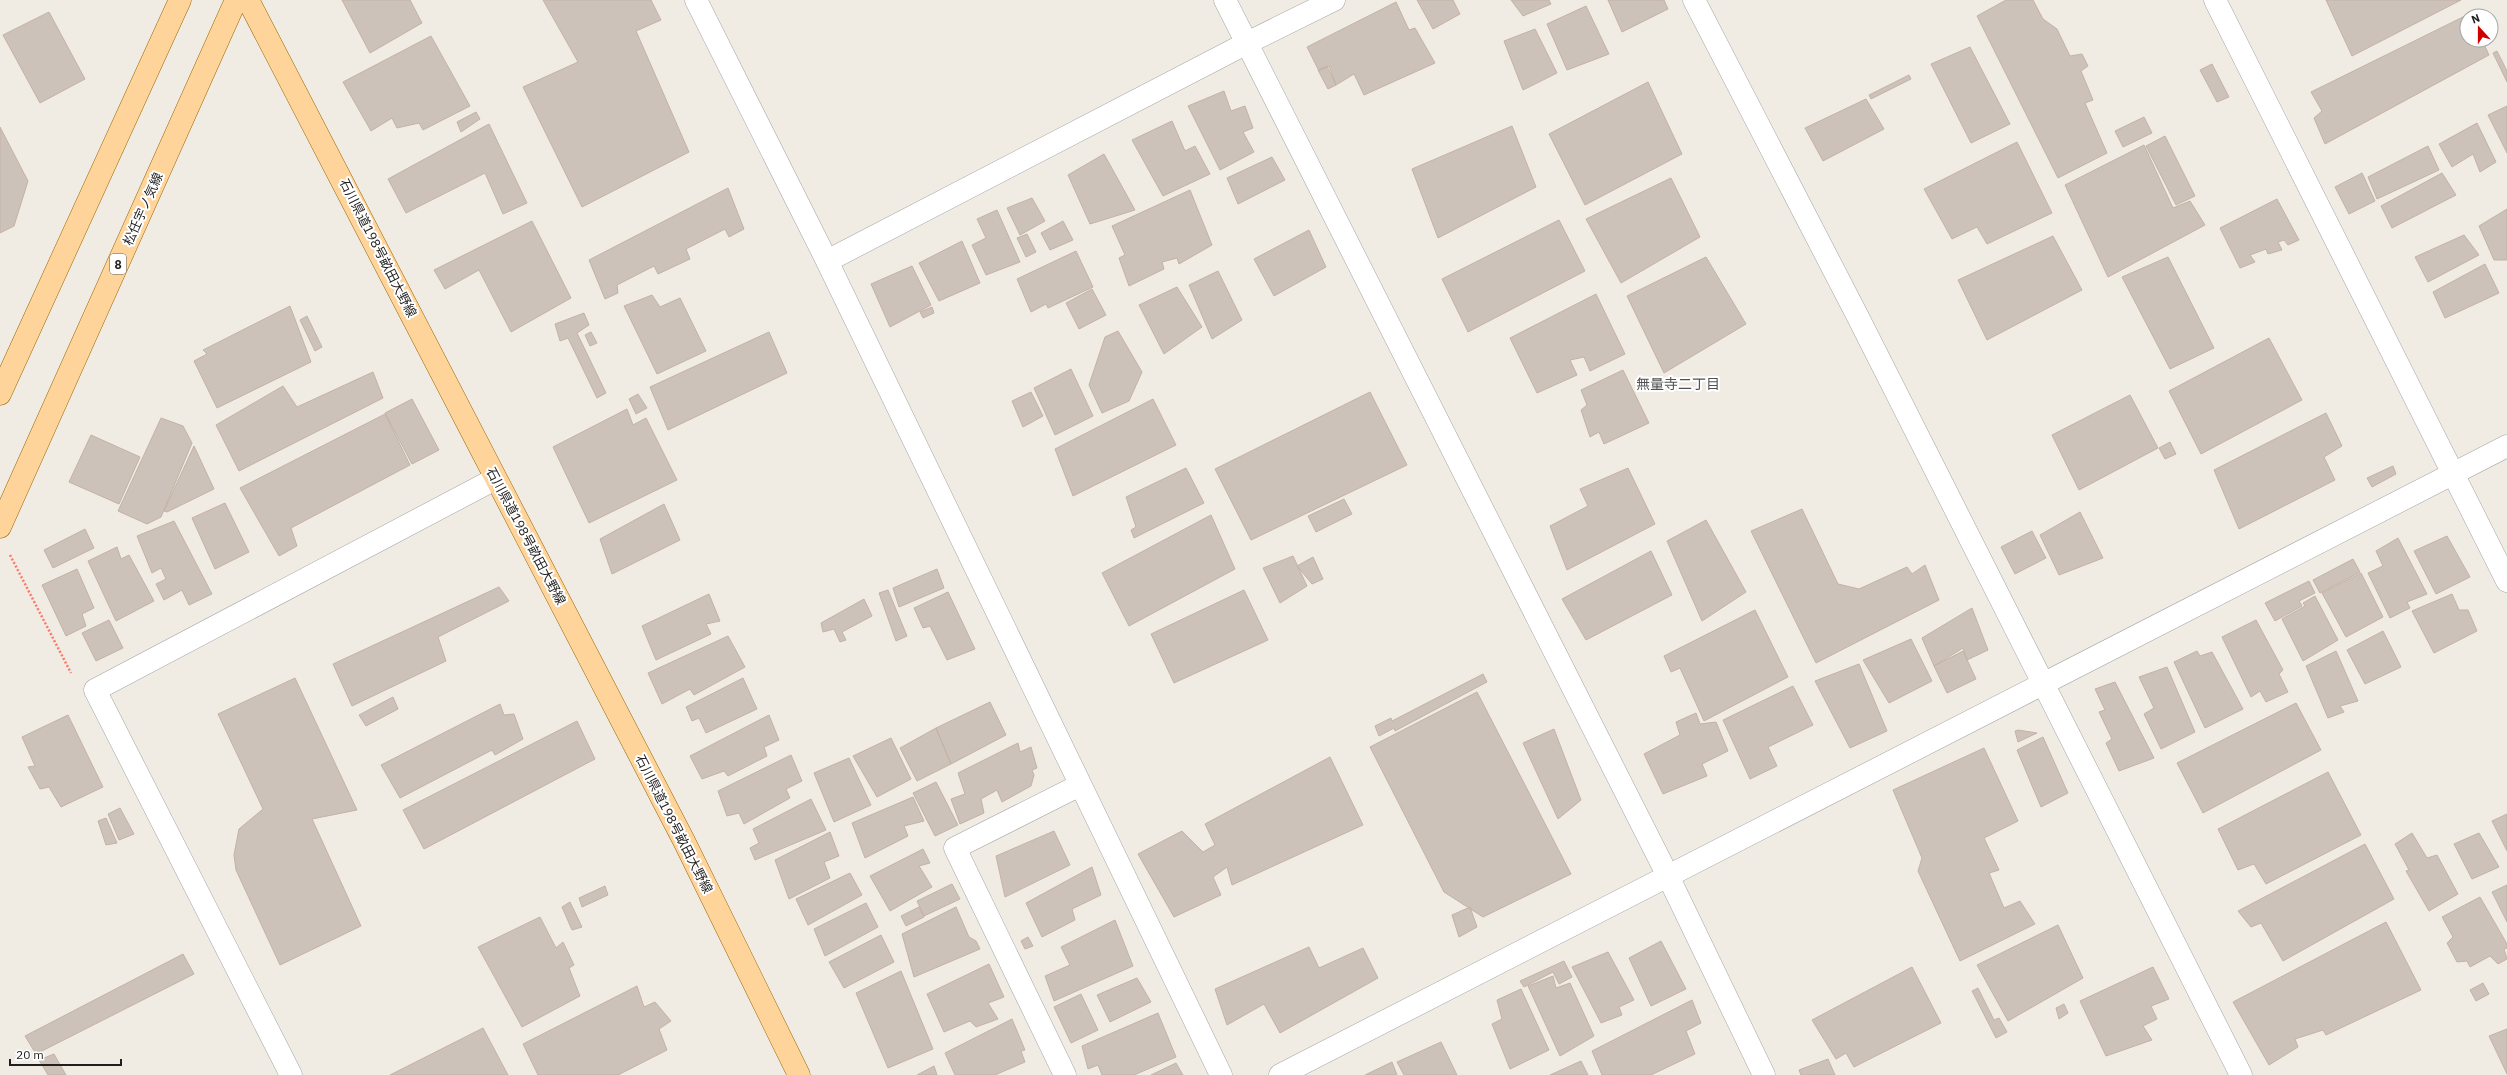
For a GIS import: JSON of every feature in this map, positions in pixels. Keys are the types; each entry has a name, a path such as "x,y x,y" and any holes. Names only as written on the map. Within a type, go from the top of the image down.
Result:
{"main road":[{"path":"0,394 180,0"},
{"name":"松任宇ノ気線","path":"1,517 236,0"},
{"name":"石川県道198号畝田大野線","path":"248,0 684,841 799,1075"}],"street":[{"path":"696,0 827,261 1221,1075"},
{"path":"1225,0 1668,876 1764,1075"},
{"path":"827,261 1247,43 1334,0"},
{"path":"1694,0 2043,683 2241,1075"},
{"path":"2215,0 2507,581"},
{"path":"1280,1075 2507,446"},
{"path":"291,1075 95,690 496,479"},
{"path":"1065,1075 955,848 1080,785"}],"path":[{"path":"7,550 79,690 95,690"}],"building":[{"path":"342,0 410,0 422,23 370,53"},
{"path":"543,0 651,0 661,20 636,31 689,152 582,207 523,87 578,62"},
{"path":"1417,0 1453,0 1460,14 1433,29"},
{"path":"1511,0 1549,0 1551,4 1523,16"},
{"path":"1608,0 1664,0 1668,9 1622,32"},
{"path":"2006,0 2033,0 2043,19 2057,29 2070,56 2082,54 2088,66 2081,71 2093,100 2085,103 2107,153 2058,178 1977,16"},
{"path":"2326,0 2461,0 2352,56"},
{"path":"1396,2 1409,30 1415,28 1435,63 1364,95 1354,74 1336,85 1329,66 1319,71 1307,47"},
{"path":"1586,6 1609,54 1567,70 1547,24"},
{"path":"49,12 85,79 40,103 3,35"},
{"path":"2459,19 2459,48 2486,48 2489,55 2325,144 2314,118 2322,111 2311,92"},
{"path":"1535,29 1557,73 1523,90 1504,41"},
{"path":"431,36 470,106 423,130 419,123 397,128 392,118 371,131 343,82"},
{"path":"1970,47 2010,124 1971,143 1931,64"},
{"path":"2497,51 2507,71 2507,82 2493,53"},
{"path":"2212,64 2229,97 2217,102 2200,70"},
{"path":"1327,66 1336,85 1328,89 1318,70"},
{"path":"1909,75 1911,79 1871,99 1869,95"},
{"path":"1648,82 1682,154 1585,205 1549,134"},
{"path":"1224,91 1231,111 1245,106 1253,128 1243,132 1254,152 1220,170 1188,106"},
{"path":"1866,99 1884,129 1823,161 1805,128"},
{"path":"2507,106 2507,153 2488,115"},
{"path":"476,112 480,119 461,132 457,122"},
{"path":"2144,117 2152,133 2123,147 2115,131"},
{"path":"1172,121 1185,151 1195,146 1210,174 1163,196 1132,140"},
{"path":"2477,123 2496,162 2480,172 2473,154 2452,167 2439,144"},
{"path":"489,124 527,203 503,214 485,173 406,213 388,179"},
{"path":"1512,126 1536,187 1438,238 1412,169"},
{"path":"0,127 28,181 14,226 0,233"},
{"path":"2165,136 2195,196 2176,205 2146,146"},
{"path":"2017,142 2052,213 1987,244 1977,227 1952,239 1924,189"},
{"path":"2144,145 2173,208 2190,201 2205,225 2108,277 2065,185"},
{"path":"2428,146 2439,170 2377,199 2368,177"},
{"path":"1104,154 1135,210 1090,224 1068,175"},
{"path":"1272,157 1285,180 1238,204 1227,178"},
{"path":"2362,173 2375,201 2349,214 2335,187"},
{"path":"2442,173 2456,195 2392,228 2381,206"},
{"path":"1671,178 1700,237 1621,283 1586,219"},
{"path":"728,188 744,229 729,237 725,229 686,249 690,259 658,274 654,266 617,285 618,293 605,299 589,260"},
{"path":"1190,190 1212,245 1179,264 1177,258 1162,262 1164,269 1129,286 1119,258 1125,255 1112,226"},
{"path":"1032,198 1045,221 1020,235 1007,208"},
{"path":"2277,199 2299,240 2288,245 2284,240 2278,242 2282,250 2268,254 2266,249 2250,255 2255,262 2240,268 2220,228"},
{"path":"2507,209 2507,260 2494,260 2479,226"},
{"path":"997,210 1020,262 986,275 972,245 986,238 977,219"},
{"path":"1559,220 1585,271 1468,332 1442,279"},
{"path":"532,221 571,298 511,332 479,270 445,289 434,270"},
{"path":"1063,221 1073,240 1050,250 1041,233"},
{"path":"1309,230 1326,267 1274,296 1254,259"},
{"path":"1027,234 1036,252 1026,257 1017,238"},
{"path":"2464,235 2479,255 2428,282 2415,257"},
{"path":"2053,236 2082,290 1987,340 1958,280"},
{"path":"962,241 980,283 939,301 919,263"},
{"path":"1076,251 1093,287 1048,308 1046,304 1031,312 1017,279"},
{"path":"1706,257 1746,324 1664,373 1627,296"},
{"path":"2168,257 2214,348 2170,369 2122,277"},
{"path":"2485,264 2499,293 2445,318 2433,292"},
{"path":"912,266 931,305 890,327 871,284"},
{"path":"1218,271 1242,320 1212,339 1189,285"},
{"path":"1177,287 1202,327 1164,354 1139,305"},
{"path":"1092,289 1106,315 1079,329 1066,303"},
{"path":"1596,294 1625,354 1590,371 1584,357 1570,360 1577,375 1537,393 1510,338"},
{"path":"652,295 660,307 680,298 706,351 657,374 624,306"},
{"path":"290,306 311,362 217,408 194,361 207,354 203,350"},
{"path":"932,307 934,313 923,318 920,312"},
{"path":"584,313 589,325 577,333 606,393 597,398 568,338 560,341 555,324"},
{"path":"307,316 322,347 315,351 300,320"},
{"path":"1118,331 1142,372 1129,401 1102,413 1089,385 1105,337"},
{"path":"591,332 597,343 590,346 585,335"},
{"path":"769,332 787,373 668,430 650,387"},
{"path":"2269,338 2302,400 2201,454 2169,391"},
{"path":"1071,369 1093,416 1055,435 1034,388"},
{"path":"1623,370 1649,423 1604,444 1599,432 1590,437 1581,410 1587,405 1581,390"},
{"path":"373,372 383,398 239,471 216,425 283,386 297,407"},
{"path":"1031,392 1043,416 1023,427 1012,401"},
{"path":"1370,392 1407,465 1251,540 1215,469"},
{"path":"638,394 647,408 636,414 629,399"},
{"path":"2130,395 2158,448 2079,490 2052,435"},
{"path":"412,399 439,450 412,464 385,413"},
{"path":"1153,399 1176,445 1073,496 1055,449"},
{"path":"627,409 633,425 646,418 677,480 589,523 553,447"},
{"path":"2326,413 2342,446 2324,457 2335,480 2239,529 2214,470"},
{"path":"385,414 410,465 291,528 297,546 279,556 240,488"},
{"path":"161,418 183,426 192,443 161,517 147,524 118,511"},
{"path":"91,435 140,457 119,504 69,482"},
{"path":"2170,442 2176,454 2165,459 2159,448"},
{"path":"194,446 214,489 167,512 164,511"},
{"path":"2393,466 2396,474 2372,487 2367,478"},
{"path":"1186,468 1204,503 1134,538 1131,530 1136,527 1126,497"},
{"path":"1628,468 1655,524 1567,570 1550,526 1588,506 1580,489"},
{"path":"1344,499 1352,514 1316,532 1308,516"},
{"path":"225,503 249,552 215,569 192,518"},
{"path":"664,504 680,540 612,574 600,539"},
{"path":"1802,509 1838,584 1859,589 1907,567 1912,574 1925,565 1939,600 1816,663 1751,531"},
{"path":"2080,512 2103,558 2059,575 2040,535"},
{"path":"1211,515 1235,569 1129,626 1102,573"},
{"path":"1706,520 1746,592 1702,621 1667,541"},
{"path":"174,521 212,594 189,605 182,590 164,600 156,584 166,579 161,568 152,573 137,536"},
{"path":"85,529 94,548 53,568 44,550"},
{"path":"2032,531 2046,558 2015,574 2001,547"},
{"path":"2447,536 2470,577 2436,594 2414,551"},
{"path":"2398,538 2427,594 2407,602 2410,608 2390,618 2368,573 2383,566 2376,551"},
{"path":"117,547 121,559 129,555 154,601 116,621 88,561"},
{"path":"1651,551 1672,595 1586,640 1562,599"},
{"path":"1293,556 1307,586 1280,603 1263,568"},
{"path":"1313,557 1323,579 1312,584 1297,566"},
{"path":"2353,559 2360,572 2320,593 2313,580"},
{"path":"77,569 94,608 82,614 86,626 66,636 42,585"},
{"path":"937,569 944,588 899,607 893,588"},
{"path":"2361,573 2383,617 2346,637 2322,593"},
{"path":"2309,581 2315,593 2299,601 2302,606 2275,621 2265,603"},
{"path":"499,587 509,601 438,637 446,661 352,706 333,664"},
{"path":"888,590 907,636 896,641 879,593"},
{"path":"1244,590 1268,640 1174,683 1151,634"},
{"path":"948,592 975,649 947,660 930,626 923,628 914,608"},
{"path":"709,594 720,621 706,624 711,634 656,660 642,626"},
{"path":"2452,594 2459,610 2468,610 2477,631 2434,653 2412,611"},
{"path":"2315,596 2338,640 2303,661 2282,619 2305,606 2303,603"},
{"path":"864,599 872,616 842,632 846,640 840,642 834,629 823,632 821,623"},
{"path":"1972,608 1988,650 1967,660 1963,648 1934,666 1922,638"},
{"path":"1755,610 1788,677 1704,721 1680,668 1671,672 1664,656"},
{"path":"109,620 123,648 96,661 82,633"},
{"path":"2256,620 2283,670 2279,674 2288,692 2266,702 2260,691 2251,697 2222,637"},
{"path":"2383,631 2401,667 2365,684 2347,650"},
{"path":"728,636 745,667 694,695 690,689 662,704 648,673"},
{"path":"1911,639 1932,681 1889,703 1863,660"},
{"path":"1963,651 1976,679 1947,693 1934,666"},
{"path":"2197,651 2200,656 2212,652 2243,709 2205,728 2174,662"},
{"path":"2336,651 2358,701 2340,706 2344,712 2328,718 2306,666"},
{"path":"1859,664 1887,731 1850,748 1815,681"},
{"path":"2167,667 2195,732 2161,749 2144,714 2154,708 2139,677"},
{"path":"1483,674 1487,682 1395,731 1394,728 1379,736 1375,726 1391,718 1392,721"},
{"path":"295,678 357,810 312,819 361,926 280,965 236,870 234,855 239,829 263,809 218,714"},
{"path":"743,678 757,709 706,733 699,718 692,721 686,707"},
{"path":"2115,682 2154,758 2119,771 2106,743 2112,739 2099,712 2105,710 2095,689"},
{"path":"1793,686 1813,725 1768,747 1777,766 1750,779 1723,720"},
{"path":"1477,692 1571,874 1483,917 1444,892 1370,747"},
{"path":"393,697 398,709 366,726 359,715"},
{"path":"990,702 1006,735 951,764 936,728"},
{"path":"2296,703 2321,750 2203,813 2177,763"},
{"path":"500,704 504,715 514,714 523,739 495,755 492,750 400,798 381,765"},
{"path":"1696,713 1700,724 1716,722 1728,751 1702,764 1707,776 1663,794 1644,754 1680,735 1676,722"},
{"path":"68,715 103,787 61,807 49,787 40,789 28,767 35,766 22,737"},
{"path":"769,715 779,740 764,747 767,756 728,776 724,771 702,779 690,756"},
{"path":"577,721 595,759 424,849 403,810"},
{"path":"936,728 951,764 917,781 900,748"},
{"path":"1554,729 1581,800 1558,819 1523,743"},
{"path":"2018,730 2037,733 2018,742 2015,731"},
{"path":"2043,737 2068,793 2041,807 2017,750"},
{"path":"891,738 911,779 877,797 853,756"},
{"path":"1018,743 1020,752 1031,747 1037,768 1032,770 1034,775 1031,786 1002,802 997,790 981,799 984,813 960,824 951,799 965,794 958,773"},
{"path":"1984,748 2018,821 1984,838 1999,870 1989,873 2004,908 2020,901 2035,924 1960,961 1918,871 1922,858 1893,790"},
{"path":"791,755 802,781 786,789 790,798 744,824 739,813 727,816 718,791"},
{"path":"1330,757 1363,825 1232,885 1227,867 1213,877 1221,895 1174,917 1138,854 1182,831 1203,852 1215,845 1205,824"},
{"path":"849,758 871,805 834,822 814,773"},
{"path":"2328,772 2361,835 2266,884 2254,864 2238,870 2218,829"},
{"path":"936,782 958,825 935,836 913,793"},
{"path":"913,797 924,821 904,826 908,836 865,858 852,823"},
{"path":"811,799 826,830 755,860 750,848 759,843 753,829"},
{"path":"120,808 134,834 119,840 108,814"},
{"path":"2507,814 2507,851 2492,821"},
{"path":"106,818 117,843 106,845 98,821"},
{"path":"1054,831 1070,865 1005,897 996,856"},
{"path":"830,832 839,856 824,862 830,878 789,899 775,860"},
{"path":"2412,833 2427,858 2437,855 2458,894 2429,911 2406,871 2409,870 2395,844"},
{"path":"2479,833 2499,867 2472,879 2454,844"},
{"path":"2365,844 2394,899 2283,961 2261,923 2251,927 2238,911"},
{"path":"923,849 930,863 919,866 932,887 890,911 870,876"},
{"path":"1092,867 1101,895 1072,909 1075,920 1042,937 1026,903"},
{"path":"850,873 862,895 808,925 796,899"},
{"path":"952,884 960,899 924,916 917,901"},
{"path":"2507,885 2507,922 2492,892"},
{"path":"605,886 608,895 582,907 579,898"},
{"path":"2480,897 2507,944 2507,948 2504,949 2507,959 2498,964 2490,956 2470,967 2467,961 2457,962 2447,943 2453,937 2442,917"},
{"path":"570,902 582,927 572,930 562,907"},
{"path":"866,903 878,927 825,956 814,929"},
{"path":"919,907 924,917 906,926 901,916"},
{"path":"956,907 969,937 976,941 980,949 914,977 902,934"},
{"path":"1470,907 1477,927 1459,937 1452,915"},
{"path":"540,917 556,948 563,942 574,965 569,968 580,996 522,1027 478,947"},
{"path":"1115,920 1133,966 1054,1001 1045,976 1070,965 1061,947"},
{"path":"2386,922 2421,990 2326,1035 2323,1030 2295,1039 2298,1047 2269,1065 2233,1002"},
{"path":"2058,925 2083,978 2008,1021 1977,965"},
{"path":"881,935 894,962 844,988 829,962"},
{"path":"1028,937 1033,946 1025,949 1021,941"},
{"path":"1661,941 1686,989 1651,1006 1629,958"},
{"path":"1309,947 1319,968 1363,948 1378,978 1280,1033 1264,1004 1227,1025 1215,989"},
{"path":"1608,952 1634,1000 1619,1007 1622,1015 1601,1023 1572,967"},
{"path":"183,954 194,974 36,1054 25,1036"},
{"path":"1564,961 1572,977 1559,984 1553,972 1524,987 1520,981"},
{"path":"989,964 1004,997 988,1003 998,1019 976,1027 970,1021 944,1032 927,994"},
{"path":"1912,967 1941,1023 1854,1067 1846,1053 1836,1059 1812,1020"},
{"path":"2153,967 2169,999 2151,1006 2157,1019 2143,1026 2152,1040 2106,1056 2080,1001"},
{"path":"901,971 933,1049 888,1068 856,993"},
{"path":"1553,976 1556,988 1570,983 1594,1036 1560,1056 1528,986"},
{"path":"1137,978 1151,1002 1110,1022 1097,995"},
{"path":"2483,983 2489,994 2476,1001 2470,990"},
{"path":"637,986 644,1007 655,1002 671,1021 659,1029 667,1050 618,1075 538,1075 523,1044"},
{"path":"1978,988 1994,1020 1999,1018 2007,1032 1996,1038 1972,991"},
{"path":"1521,989 1549,1050 1510,1069 1492,1024 1502,1019 1497,1000"},
{"path":"1081,994 1098,1030 1071,1043 1054,1007"},
{"path":"1692,1000 1701,1023 1686,1031 1695,1054 1651,1075 1602,1075 1592,1051"},
{"path":"2064,1004 2068,1013 2059,1019 2056,1008"},
{"path":"1158,1013 1176,1057 1134,1075 1102,1075 1098,1065 1088,1069 1082,1046"},
{"path":"1012,1019 1025,1050 1021,1051 1025,1062 995,1075 955,1075 945,1053"},
{"path":"483,1028 508,1075 390,1075"},
{"path":"2507,1029 2507,1074 2489,1036"},
{"path":"1441,1042 1457,1075 1404,1075 1397,1062"},
{"path":"54,1054 66,1075 48,1075 39,1060"},
{"path":"1828,1059 1835,1075 1801,1075 1799,1070"},
{"path":"1581,1061 1588,1075 1550,1075"},
{"path":"1392,1062 1397,1075 1365,1075"},
{"path":"1176,1063 1183,1075 1151,1075"},
{"path":"934,1066 937,1075 917,1075"}],"district":[{"name":"無量寺二丁目","path":"1678,384"}]}
